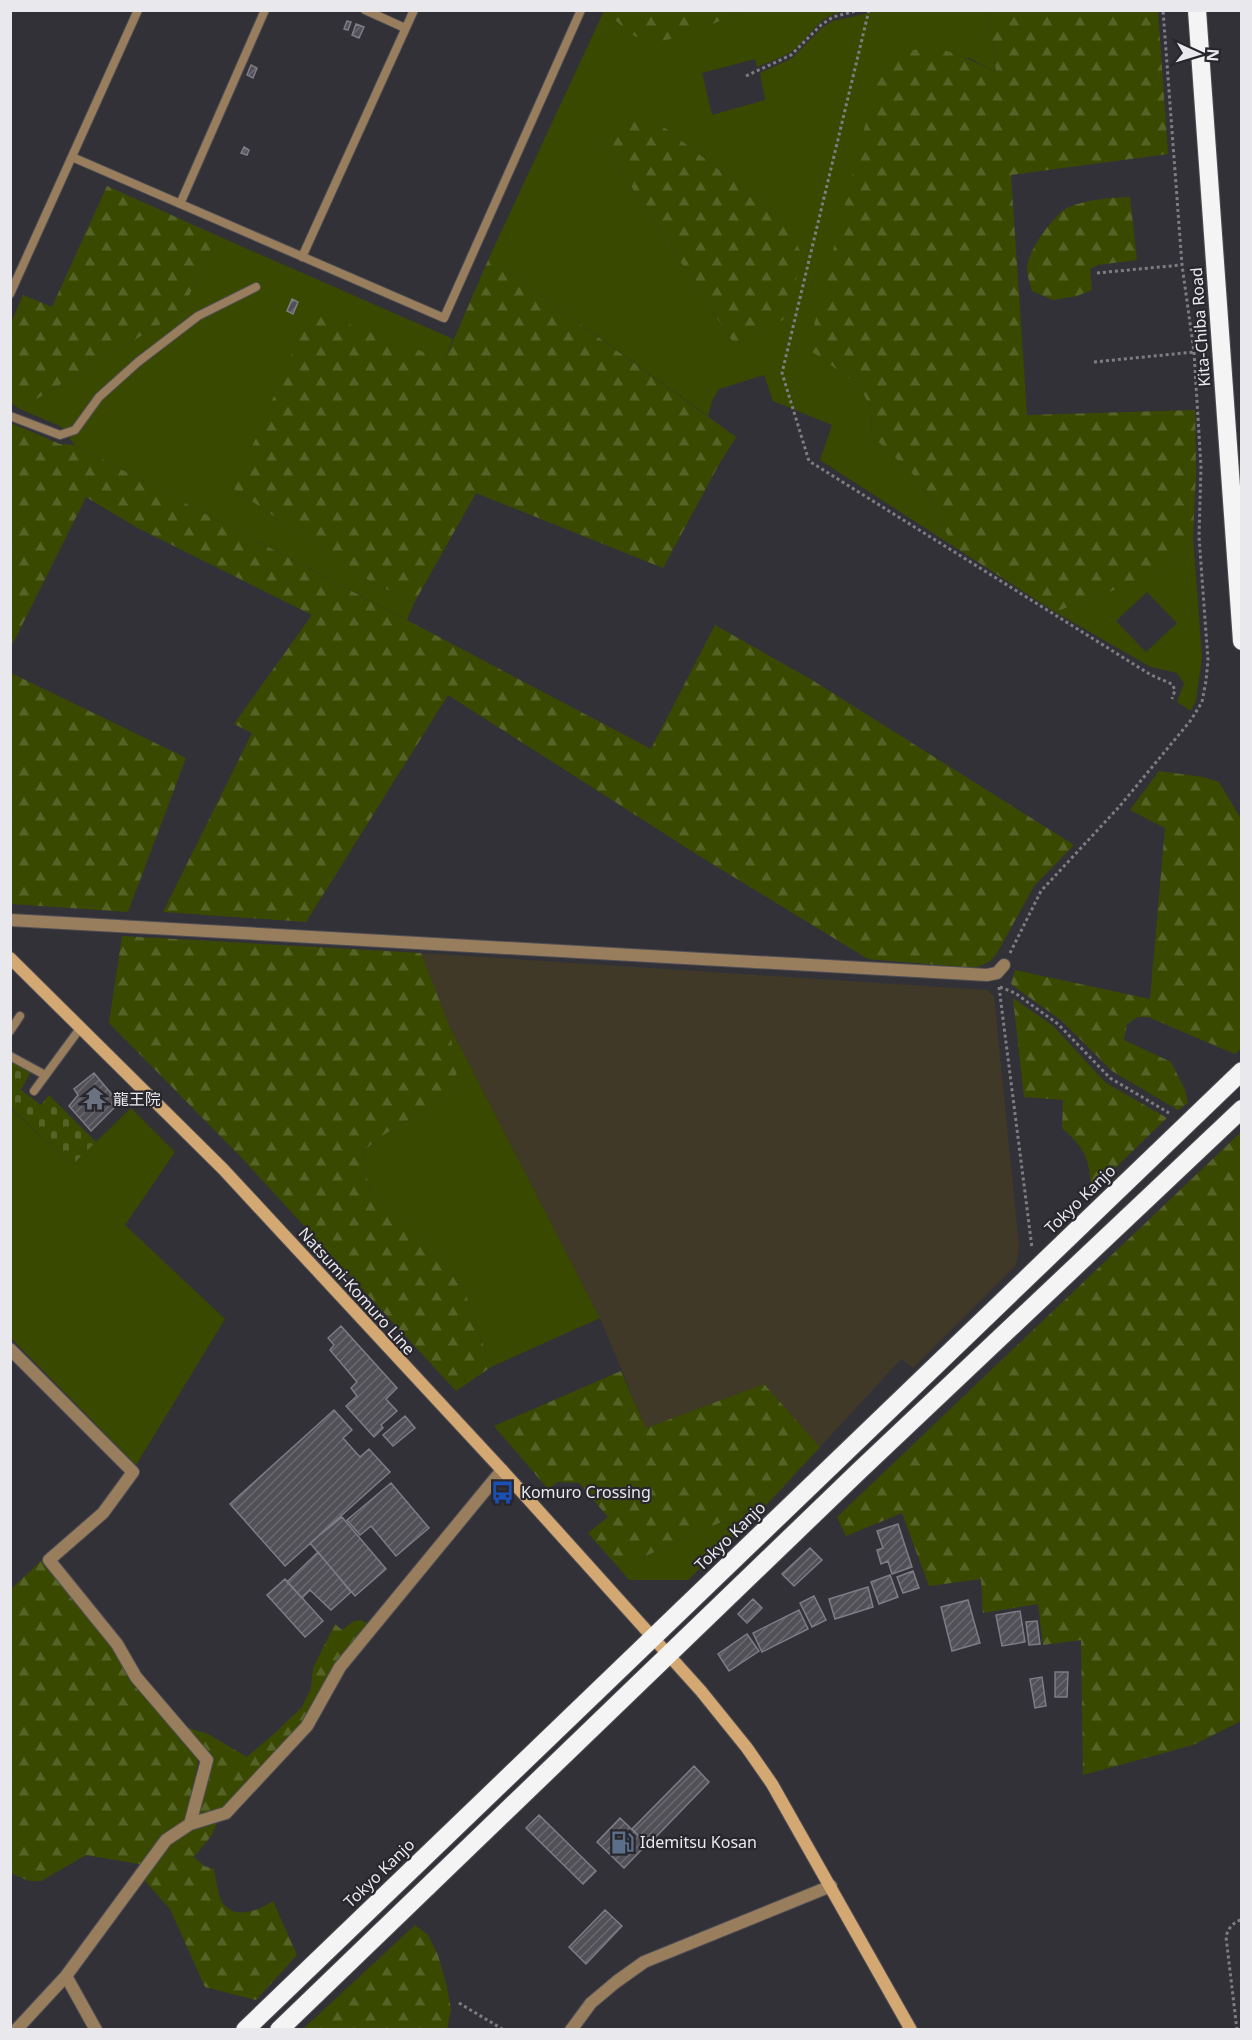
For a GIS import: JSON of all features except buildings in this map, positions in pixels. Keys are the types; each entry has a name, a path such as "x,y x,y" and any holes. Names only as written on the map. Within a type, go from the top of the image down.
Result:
{"highway":[{"name":"Kita-Chiba Road","path":"1197,10 1242,641"},
{"name":"Tokyo Kanjo","path":"245,2030 843,1452 1242,1071"},
{"path":"279,2030 1242,1108"},
{"path":"1202,1145 1242,1114"}],"main road":[{"name":"Natsumi-Komuro Line","path":"10,958 223,1169 502,1470 701,1691 747,1748 772,1784 911,2030"}],"street":[{"path":"10,920 987,975 1000,969"},
{"path":"10,1349 133,1472 103,1513 49,1560 117,1644 136,1677 207,1760 190,1824"},
{"path":"16,2030 66,1976 166,1840 190,1824 226,1813 307,1726 340,1667 502,1470"},
{"path":"571,2030 591,2003 644,1962 831,1886"},
{"path":"66,1976 96,2030"}],"lane":[{"path":"10,294 138,10"},
{"path":"180,204 265,10"},
{"path":"365,10 405,28"},
{"path":"302,257 414,10"},
{"path":"72,157 444,318 581,10"},
{"path":"10,416 60,435 75,430 99,397 138,362 198,316 256,287"},
{"path":"10,1031 20,1016"},
{"path":"34,1090 81,1027"},
{"path":"10,1056 45,1075"}],"path":[{"path":"746,76 791,55 821,24 832,17 859,10"},
{"path":"869,10 782,373 809,460 1151,675 1172,684 1175,690 1172,699"},
{"path":"1033,1271 999,987 1000,969 1041,891 1119,807 1191,720 1202,702 1208,660 1199,537 1200,467 1194,352 1182,265 1163,10"},
{"path":"1097,273 1182,265"},
{"path":"1094,362 1194,352"},
{"path":"999,987 1015,993 1058,1024 1110,1078 1169,1113"},
{"path":"1238,2030 1226,1937 1234,1923 1242,1919"},
{"path":"459,2003 504,2030"}],"shaded area":[{"path":"421,953 987,990 994,996 1019,1246 1016,1265 913,1368 901,1359 820,1447 764,1384 646,1428 600,1318 449,1025"}],"green space":[{"path":"604,11 625,29 713,24 743,11 843,11 826,18 792,51 779,58 757,67 755,59 702,73 712,115 765,100 760,73 791,59 823,27 833,21 878,11 989,11 996,73 968,57 809,349 859,385 871,409 872,436 921,482 953,546 820,460 832,425 773,401 764,375 719,389 712,401 708,416 489,258","holes":["624,117 660,124 787,225 782,320 734,344 599,137"]},
{"path":"606,11 743,11 682,36 648,41 636,37"},
{"path":"989,11 1158,11 1168,154 1011,175 1027,415 1195,410 1196,471 1193,537 1174,562 1128,585 1055,612 953,546 921,482 872,436 871,409 859,385 808,349 880,67 902,53 930,49 963,57 996,73"},
{"path":"624,116 660,124 787,225 803,257 783,320 734,344 599,137"},
{"path":"107,186 218,236 181,312 20,409 11,403 11,323 23,295 52,307"},
{"path":"1130,197 1137,260 1098,265 1090,269 1092,290 1077,296 1053,300 1032,291 1027,271 1028,261 1049,225 1063,211 1084,202"},
{"path":"218,236 453,339 445,360 399,344 234,489 368,580 414,603 407,620 75,445 60,426 20,409 181,312"},
{"path":"489,258 736,437 663,568 476,493 414,603 368,580 234,489 311,310 445,360"},
{"path":"11,423 60,444 75,445 651,749 715,625 812,680 1074,845 1034,886 996,955 986,964 972,968 868,959 701,857 448,695 306,922 163,912 252,733 234,724 312,615 136,527 86,497 11,647"},
{"path":"1193,537 1202,658 1196,700 1191,711 1177,702 1184,683 1177,673 1151,667 1055,612 1127,585 1174,562","holes":["1147,592 1177,623 1146,652 1116,621"]},
{"path":"11,673 186,758 128,912 11,904"},
{"path":"1159,771 1203,777 1219,782 1241,819 1241,1048 1235,1054 1148,1017 1138,1017 1127,1024 1124,1040 1171,1062 1185,1090 1188,1103 1178,1110 1112,1071 1062,1021 1011,984 1015,970 1150,999 1165,828 1130,810"},
{"path":"122,936 421,953 449,1025 459,1090 385,1134 363,1151 369,1190 422,1233 464,1289 491,1367 456,1391 239,1155 109,1023"},
{"path":"1013,998 1053,1026 1106,1083 1167,1118 1091,1191 1085,1156 1077,1142 1062,1128 1063,1100 1024,1097"},
{"path":"449,1025 600,1318 491,1367 464,1289 422,1233 369,1190 363,1151 385,1134 459,1090"},
{"path":"11,1061 30,1073 21,1090 41,1105 49,1095 96,1142 72,1165 11,1108"},
{"path":"10,1108 72,1165 131,1108 175,1152 125,1225 225,1319 136,1465 11,1338"},
{"path":"1241,1132 1241,1721 1193,1745 1083,1775 1081,1640 1043,1645 1038,1604 983,1613 981,1579 929,1586 902,1513 846,1536 837,1517"},
{"path":"621,1371 646,1428 764,1384 820,1447 771,1500 619,1568 588,1533 608,1517 579,1483 558,1482 548,1489 494,1426"},
{"path":"771,1500 688,1580 629,1580 619,1568"},
{"path":"43,1559 115,1648 130,1681 172,1725 199,1759 185,1822 144,1865 86,1855 41,1881 29,1881 11,1873 11,1589"},
{"path":"361,1620 369,1624 301,1727 225,1809 195,1820 212,1758 185,1727 208,1734 247,1757 302,1707 311,1688 313,1668 335,1624 342,1630 354,1621"},
{"path":"217,1822 212,1835 194,1857 204,1866 214,1869 220,1898 227,1908 247,1912 273,1901 297,1955 256,2000 205,1987 170,1909 145,1881 158,1858 173,1841 192,1830"},
{"path":"415,1925 428,1935 438,1955 451,2009 447,2029 303,2029"}],"place":[{"name":"龍王院","path":"95,1099"},
{"name":"Komuro Crossing","path":"503,1492"},
{"name":"Idemitsu Kosan","path":"622,1842"}]}
